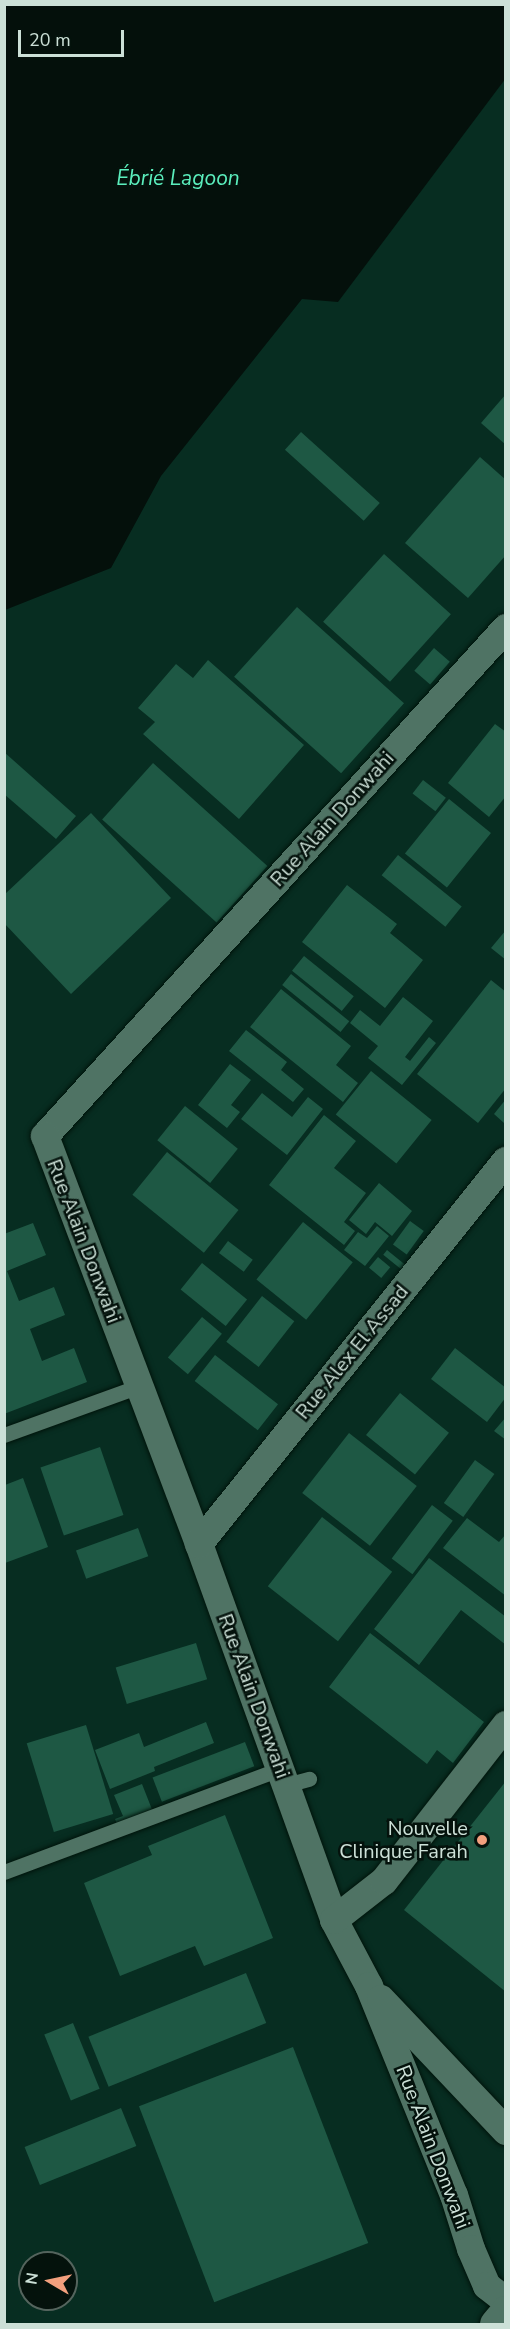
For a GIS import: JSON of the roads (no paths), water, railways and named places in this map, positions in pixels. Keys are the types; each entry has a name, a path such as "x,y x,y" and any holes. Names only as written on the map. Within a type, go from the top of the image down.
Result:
{"street":[{"name":"Rue Alain Donwahi","path":"506,628 45,1136 199,1544 292,1778 334,1920 369,1986 454,2195 471,2249 487,2286 506,2301"},
{"name":"Rue Alex El Assad","path":"199,1544 506,1161"},
{"path":"334,1920 384,1881 506,1725"},
{"name":"Rue Alain Donwahi","path":"369,1986 506,2131"},
{"path":"496,2325 506,2312"}],"lane":[{"path":"4,1435 139,1386"},
{"path":"4,1872 292,1778"}],"water":[{"name":"Ébrié Lagoon","path":"5,4 505,5 506,78 338,302 302,299 161,476 111,568 5,610"}],"place":[{"name":"Nouvelle Clinique Farah","path":"482,1840"}]}
